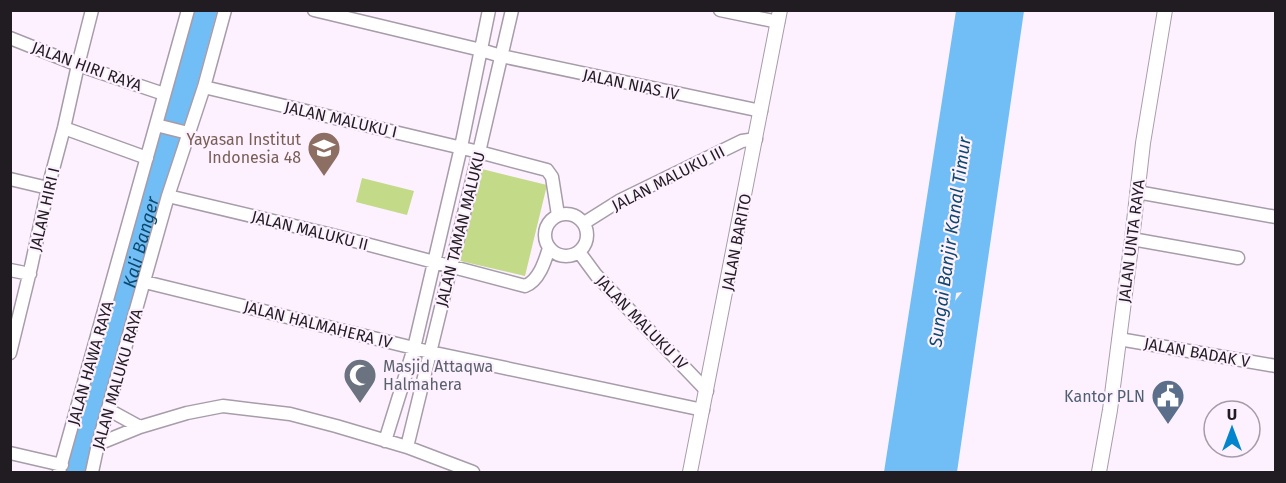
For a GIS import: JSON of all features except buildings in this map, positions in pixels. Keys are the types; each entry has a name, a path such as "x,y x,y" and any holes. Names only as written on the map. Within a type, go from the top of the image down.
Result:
{"street":[{"name":"JALAN HIRI I","path":"10,353 92,10"},
{"name":"JALAN HAWA RAYA","path":"60,469 147,158 159,126 164,94 188,10"},
{"name":"JALAN MALUKU RAYA","path":"92,472 185,133 204,87 225,10"},
{"name":"JALAN NIAS IV","path":"314,10 501,56 761,111"},
{"name":"JALAN TAMAN MALUKU","path":"385,441 414,348 461,147 489,10"},
{"name":"JALAN TAMAN MALUKU","path":"407,447 512,10"},
{"path":"720,10 779,16"},
{"name":"JALAN UNTA RAYA","path":"1099,472 1110,410 1148,102 1165,10"},
{"name":"JALAN BARITO","path":"690,472 779,16"},
{"name":"JALAN HIRI RAYA","path":"10,38 78,65 164,94"},
{"name":"JALAN MALUKU I","path":"204,87 479,152"},
{"path":"159,126 185,133"},
{"path":"64,128 147,158"},
{"name":"JALAN MALUKU III","path":"584,223 619,201 741,141 756,139"},
{"path":"479,152 550,172 558,215"},
{"path":"10,179 48,188"},
{"path":"1137,192 1275,217"},
{"name":"JALAN MALUKU II","path":"168,196 451,266"},
{"path":"558,215 575,216 584,223 588,233 586,244 579,252 568,257 557,255 549,248 545,237 547,226 558,215"},
{"path":"1132,239 1238,258"},
{"path":"451,266 525,286 542,267 549,248"},
{"name":"JALAN MALUKU IV","path":"579,252 596,275 706,391"},
{"path":"10,270 30,274"},
{"name":"JALAN HALMAHERA IV","path":"145,282 430,352 703,410"},
{"name":"JALAN BADAK V","path":"1119,339 1275,366"},
{"path":"98,444 140,427 187,413 223,406 290,414 407,447 473,472"},
{"path":"109,410 140,427"},
{"path":"10,453 60,469"}],"green space":[{"path":"478,168 547,185 525,276 456,260"},
{"path":"362,178 414,191 407,215 356,202"}],"water":[{"path":"956,11 1024,11 957,472 884,472","holes":["951,253 956,277 953,283 955,293 962,292 953,307 947,311 943,292"]}],"waterway":[{"name":"Kali Banger","path":"79,472 204,10"},
{"name":"Sungai Banjir Kanal Timur","path":"939,321 951,238"}],"place":[{"name":"Yayasan Institut Indonesia 48","path":"324,177"},
{"name":"Masjid Attaqwa Halmahera","path":"360,404"},
{"name":"Kantor PLN","path":"1168,425"}]}
